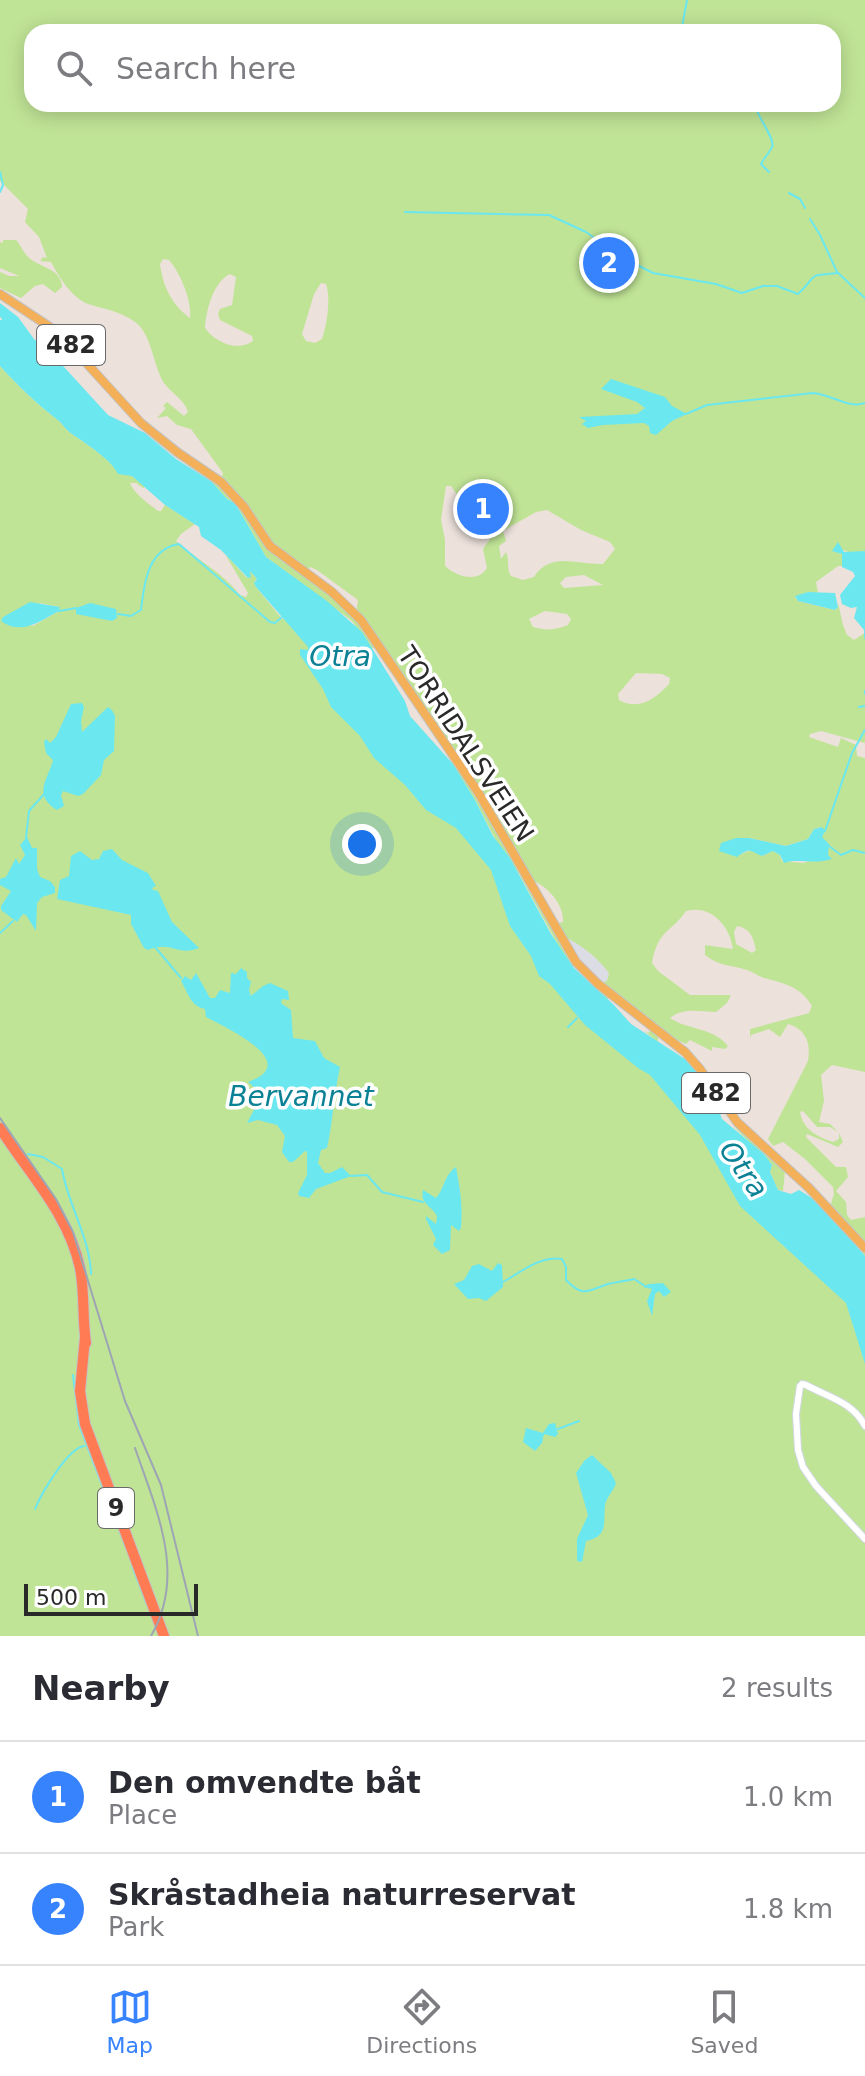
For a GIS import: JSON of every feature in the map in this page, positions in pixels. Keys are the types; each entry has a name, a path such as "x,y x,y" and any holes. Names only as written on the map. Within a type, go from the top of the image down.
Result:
{"highway":[{"name":"9","path":"0,1128 50,1199 69,1235 82,1279 85,1338 81,1393 88,1434 164,1636"}],"main road":[{"name":"TORRIDALSVEIEN","path":"0,294 59,333 141,423 228,489 270,546 332,592 353,612 478,792 576,962 598,984 685,1052 748,1134 809,1188 865,1248"}],"street":[{"path":"865,1426 850,1407 802,1384 796,1414 798,1450 803,1467 816,1486 865,1539"}],"shaded area":[{"path":"565,937 582,946 602,964 609,973 607,981 598,985 588,978"}],"green space":[{"path":"0,0 865,0 865,551 851,553 840,549 842,566 816,582 818,593 808,592 795,597 798,601 835,610 838,603 847,635 854,640 865,633 865,743 821,731 809,737 838,747 841,738 856,745 857,756 865,758 865,1072 832,1065 821,1075 824,1101 819,1122 830,1124 838,1132 830,1127 817,1127 803,1111 800,1112 804,1124 817,1135 833,1142 839,1139 839,1133 843,1142 838,1147 807,1134 806,1137 836,1167 846,1167 848,1177 836,1191 846,1202 847,1215 851,1220 865,1217 865,1256 809,1195 810,1190 785,1171 783,1191 778,1190 770,1172 772,1165 733,1126 758,1144 830,1207 833,1187 783,1142 773,1146 768,1139 808,1061 806,1038 799,1029 788,1024 780,1037 769,1029 750,1038 750,1029 809,1013 812,1006 807,999 791,987 705,955 705,945 733,949 723,925 703,911 686,911 661,937 652,963 690,995 731,995 716,1012 686,1011 670,1018 715,1035 728,1046 725,1049 712,1047 712,1051 690,1040 686,1044 662,1033 658,1042 644,1031 648,1033 651,1030 608,994 608,1000 565,958 519,874 500,848 452,764 453,760 374,647 372,649 352,621 266,557 235,503 207,479 221,479 223,473 191,429 177,425 167,416 157,418 167,402 184,416 188,412 164,383 141,327 124,315 82,301 66,286 51,262 40,261 43,257 47,258 39,237 25,222 28,209 0,181","holes":["163,259 169,260 181,280 190,318 169,294 160,264","230,274 236,277 232,305 220,309 220,320 252,336 253,341 234,346 215,338 205,328 209,306 219,283","321,283 326,284 328,312 322,339 315,343 306,341 302,334 314,294","446,486 451,486 470,514 476,515 481,497 489,493 501,496 508,508 483,549 487,568 483,573 467,577 445,566 441,520","547,510 581,530 610,542 615,549 603,564 556,562 548,564 534,577 523,580 511,576 506,552 501,559 499,546 506,541 503,531 536,512","310,567 358,600 356,613 307,573","584,575 603,585 564,588 560,583 566,577","545,611 567,614 571,619 568,625 559,628 533,627 529,619","636,673 662,674 670,678 669,684 646,702 633,704 619,700 618,694","821,827 821,837 828,855 803,863 782,861 780,855 773,851 762,856 755,850 736,855 730,853 749,838 786,846 808,839 814,829","532,880 554,897 561,909 563,922 556,924","737,926 751,934 756,950 752,953 736,944 734,932","565,937 584,948 609,973 607,981 598,985 565,951"]},
{"path":"3,240 16,240 28,257 58,276 62,287 55,293 43,284 35,286 21,298 0,288 0,272 19,276 0,268 0,242 3,243"},
{"path":"0,366 70,433 104,457 118,473 132,476 146,486 143,488 130,483 146,502 158,511 165,505 195,524 176,541 240,595 246,597 248,593 225,554 247,578 250,571 257,579 254,583 256,587 282,619 305,611 480,838 534,932 652,1060 865,1316 865,1636 0,1636","holes":["40,603 59,607 59,611 33,626 3,617"]}],"water":[{"name":"Otra","path":"0,303 18,317 34,339 108,415 145,433 176,459 211,481 227,499 235,503 266,557 327,601 362,632 405,701 410,716 453,764 493,836 510,858 551,934 574,968 631,1024 688,1061 713,1093 722,1119 764,1154 772,1165 770,1172 778,1190 791,1194 799,1190 815,1200 865,1256 865,1364 846,1303 740,1206 700,1135 650,1075 585,1025 550,984 539,976 531,956 510,926 491,870 456,828 426,810 405,785 374,758 360,736 331,707 300,655 300,649 308,650 308,647 256,587 254,583 257,579 250,571 251,577 248,578 221,550 201,536 199,527 165,505 132,476 118,474 104,457 68,431 0,366"},
{"path":"611,379 665,397 672,406 687,414 672,421 656,435 650,433 649,426 644,423 588,428 582,424 586,421 579,417 637,414 645,408 601,389"},
{"path":"838,542 844,552 865,551 865,631 854,618 857,607 842,604 840,595 855,576 842,567 842,554 832,551"},
{"path":"808,592 835,593 838,607 835,610 798,601 795,596"},
{"path":"30,602 60,607 59,611 38,623 24,627 1,621 3,617"},
{"path":"90,603 116,609 117,618 112,621 76,614 76,608"},
{"path":"82,703 82,732 108,707 112,710 115,716 114,751 104,760 101,775 83,794 78,796 63,791 64,806 57,810 49,804 43,792 53,760 46,753 44,742 46,739 50,743 56,737 71,704"},
{"path":"822,827 825,831 822,837 829,844 828,855 832,859 784,863 780,855 773,851 762,856 748,851 737,857 719,851 721,843 736,838 786,846 808,839 814,829"},
{"path":"27,837 32,848 37,848 40,877 55,887 55,893 42,897 37,903 36,931 26,915 23,914 17,922 1,910 11,891 0,885 0,879 6,877 16,858 19,864 25,855 20,845"},
{"path":"112,849 122,860 148,873 156,886 152,888 158,891 172,922 199,948 185,951 156,947 148,950 131,924 131,915 57,899 60,880 69,876 71,856 80,851 92,860 99,859 103,851"},
{"name":"Bervannet","path":"241,968 247,972 251,982 251,996 270,983 288,991 289,1000 282,999 281,1003 291,1010 293,1038 315,1041 324,1058 340,1067 327,1148 321,1150 318,1163 325,1173 342,1167 351,1176 316,1189 309,1198 298,1193 307,1175 307,1152 289,1162 282,1152 285,1136 277,1125 258,1120 247,1123 255,1108 248,1099 254,1087 248,1082 263,1074 268,1065 264,1055 242,1037 206,1017 205,1009 193,1002 181,981 185,976 191,980 196,973 210,998 215,998 220,990 230,993 231,973 236,974"},
{"path":"456,1167 461,1198 461,1228 459,1231 451,1225 450,1250 442,1254 433,1245 436,1239 426,1219 426,1216 436,1224 437,1216 422,1195 423,1190 436,1198"},
{"path":"498,1263 502,1265 503,1287 486,1301 468,1299 454,1284 464,1280 472,1266 479,1264 492,1271"},
{"path":"663,1283 671,1292 664,1297 659,1291 655,1294 652,1316 647,1301 652,1289 643,1287"},
{"path":"555,1423 558,1434 555,1437 544,1434 542,1443 535,1451 523,1442 526,1428 543,1433 549,1424"},
{"path":"592,1455 611,1473 616,1483 606,1503 602,1532 586,1541 582,1562 577,1561 577,1539 588,1515 576,1473"}],"waterway":[{"path":"682,24 687,0"},
{"path":"758,112 772,143 761,164 769,172"},
{"path":"0,172 3,185 0,192"},
{"path":"789,193 800,199 805,208"},
{"path":"405,212 549,215 586,232 618,255 653,273 716,284 742,293 763,286 777,286 798,294 813,277 838,273"},
{"path":"810,219 837,272 865,298"},
{"path":"686,414 707,405 813,393 846,403 865,403"},
{"path":"118,614 131,616 141,610 146,579 154,560 168,547 179,544 270,622 275,623 282,617"},
{"path":"59,611 76,608"},
{"path":"865,631 865,638"},
{"path":"859,707 865,706"},
{"path":"825,831 852,753 865,730"},
{"path":"26,838 29,811 45,793"},
{"path":"829,846 841,855 853,850 865,853"},
{"path":"0,933 13,921"},
{"path":"155,947 181,978"},
{"path":"568,1027 577,1018"},
{"path":"28,1154 43,1157 62,1169 87,1247 91,1274"},
{"path":"351,1176 367,1175 382,1192 423,1202"},
{"path":"503,1282 531,1265 554,1258 562,1259 566,1267 566,1280 581,1291 634,1279 645,1286"},
{"path":"73,1375 79,1425 126,1548"},
{"path":"558,1429 579,1421"},
{"path":"35,1509 63,1463 84,1446"},
{"path":"132,1566 147,1605"}],"railway":[{"path":"0,1118 56,1199 73,1232 125,1401 161,1485 198,1636"},
{"path":"135,1448 159,1518 167,1566 167,1589 162,1613 151,1636"}],"place":[{"name":"Skråstadheia naturreservat","path":"609,263"},
{"name":"Den omvendte båt","path":"483,509"}]}
